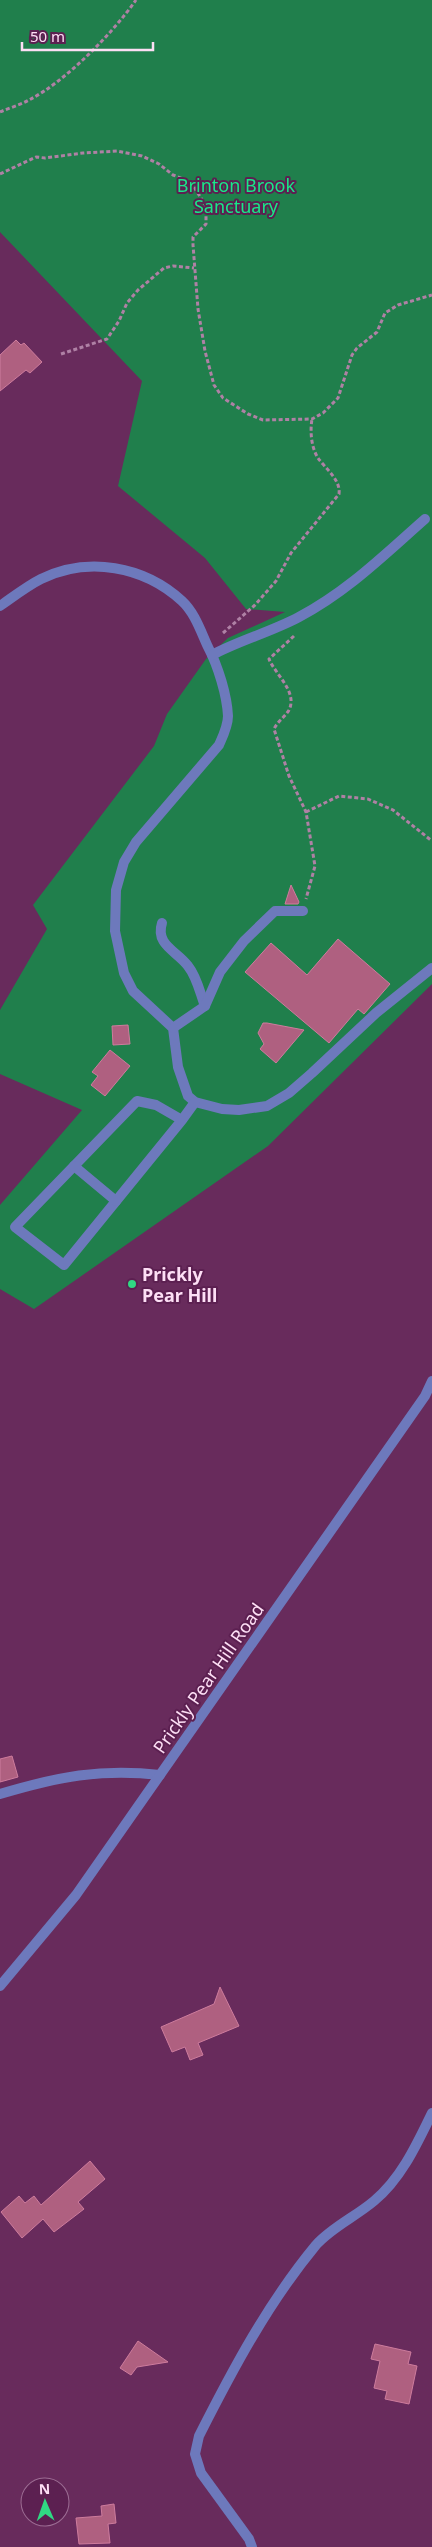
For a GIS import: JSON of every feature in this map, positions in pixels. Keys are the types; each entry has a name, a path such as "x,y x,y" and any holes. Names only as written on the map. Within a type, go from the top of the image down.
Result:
{"street":[{"path":"210,651 298,618 351,586 425,519"},
{"path":"0,606 41,579 54,574 86,567 113,567 141,574 159,584 183,602 200,628 210,651 228,717 219,745 136,842 124,862 116,890 116,931 124,973 133,991 173,1028 178,1067 188,1096 195,1102 239,1110 267,1106 289,1093 376,1013 432,968"},
{"path":"173,1028 205,1006 220,972 244,941 275,911 303,911"},
{"path":"162,923 159,932 162,940 187,964 205,1006"},
{"path":"182,1120 156,1105 137,1101 15,1227 64,1264 182,1120 195,1102"},
{"path":"74,1166 116,1201"},
{"name":"Prickly Pear Hill Road","path":"0,1986 76,1895 425,1396 432,1381"},
{"path":"0,1794 82,1773 124,1771 160,1775"},
{"path":"252,2547 248,2538 201,2473 195,2454 198,2436 255,2330 287,2283 322,2239 375,2201 396,2177 409,2158 432,2113"}],"path":[{"path":"0,112 29,100 51,85 93,49 136,0"},
{"path":"0,174 36,157 45,158 117,151 148,158 194,187 206,206 206,224 193,240 194,268 205,351 217,392 248,414 263,420 312,419 323,413 338,398 352,356 357,348 377,332 385,313 398,305 432,295"},
{"path":"61,354 107,339 119,321 127,303 138,290 164,268 173,266 194,268"},
{"path":"210,651 276,581 291,553 340,494 339,486 316,456 311,437 312,419"},
{"path":"298,633 269,659 273,669 290,692 291,703 289,710 274,729 289,776 306,812 315,866 303,911"},
{"path":"306,812 339,796 368,799 393,810 432,841"}],"green space":[{"name":"Brinton Brook Sanctuary","path":"0,0 432,0 432,984 268,1146 34,1309 0,1289 0,1205 82,1110 0,1074 0,1010 47,929 33,905 154,746 167,714 206,659 228,638 285,612 246,609 205,558 118,486 142,381 0,232"}],"building":[{"path":"16,340 21,345 24,343 42,362 30,373 26,370 0,391 0,355"},
{"path":"291,885 299,902 298,904 285,904"},
{"path":"338,939 390,984 364,1014 358,1009 329,1043 245,972 271,943 307,975"},
{"path":"263,1023 304,1030 276,1063 260,1049 264,1044 258,1033"},
{"path":"128,1025 130,1044 113,1045 112,1026"},
{"path":"110,1050 130,1066 105,1096 91,1085 98,1076 92,1072"},
{"path":"12,1756 18,1777 0,1782 0,1759"},
{"path":"220,1987 239,2026 198,2043 203,2055 190,2060 185,2047 172,2052 161,2027 214,2004"},
{"path":"90,2161 105,2179 78,2202 84,2209 54,2232 43,2219 22,2238 1,2212 19,2196 25,2203 34,2196 41,2205"},
{"path":"138,2341 168,2362 137,2367 131,2375 120,2368"},
{"path":"375,2344 411,2352 408,2364 417,2366 409,2404 385,2399 387,2391 374,2388 380,2361 371,2359"},
{"path":"114,2504 116,2523 108,2524 110,2543 79,2544 76,2518 102,2516 101,2506"}],"place":[{"name":"Prickly Pear Hill","path":"132,1284"}]}
